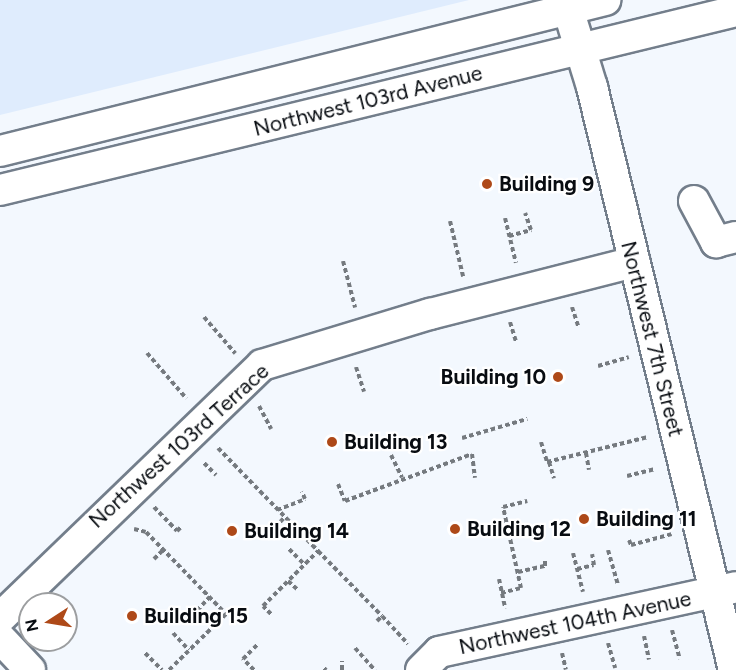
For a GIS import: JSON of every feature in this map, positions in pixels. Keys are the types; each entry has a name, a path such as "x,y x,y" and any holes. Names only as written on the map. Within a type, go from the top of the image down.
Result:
{"street":[{"name":"Northwest 103rd Avenue","path":"0,151 605,0"},
{"name":"Northwest 7th Street","path":"568,9 581,50 699,528 726,590 734,670"},
{"name":"Northwest 103rd Avenue","path":"0,190 736,11"},
{"path":"693,201 716,242 736,237"},
{"name":"Northwest 103rd Terrace","path":"0,618 112,506 262,365 471,303 634,262"},
{"name":"Northwest 104th Avenue","path":"424,667 439,652 591,622 726,590"},
{"path":"0,638 30,670"}],"path":[{"path":"509,237 531,230 525,213"},
{"path":"505,218 523,290"},
{"path":"450,221 471,303"},
{"path":"343,261 362,334"},
{"path":"204,317 253,374"},
{"path":"147,353 201,423 258,490 382,616 424,667"},
{"path":"462,438 527,419"},
{"path":"549,462 674,430"},
{"path":"541,442 554,478"},
{"path":"586,453 589,470"},
{"path":"338,483 345,501 472,454 475,478"},
{"path":"391,455 402,478"},
{"path":"253,495 258,490"},
{"path":"277,510 305,499 302,492"},
{"path":"501,593 521,588 503,507 527,501"},
{"path":"267,509 272,504"},
{"path":"112,506 163,550 226,614 169,670"},
{"path":"275,527 285,517"},
{"path":"629,540 631,545 699,528"},
{"path":"289,549 304,564"},
{"path":"154,559 163,550"},
{"path":"271,614 263,606 318,551"},
{"path":"573,553 591,622"},
{"path":"577,569 594,565 592,554"},
{"path":"518,572 545,566 545,560"},
{"path":"288,581 297,590"},
{"path":"187,610 192,616 210,597"},
{"path":"377,621 382,616"},
{"path":"173,633 189,650"},
{"path":"254,670 243,659 258,644"},
{"path":"355,648 375,670"},
{"path":"145,653 162,670"},
{"path":"342,661 342,670"}],"shaded area":[{"path":"0,0 469,0 0,115"}],"place":[{"name":"Building 9","path":"487,184"},
{"name":"Building 10","path":"558,377"},
{"name":"Building 13","path":"332,442"},
{"name":"Building 11","path":"584,519"},
{"name":"Building 12","path":"455,529"},
{"name":"Building 14","path":"232,531"},
{"name":"Building 15","path":"132,616"}]}
